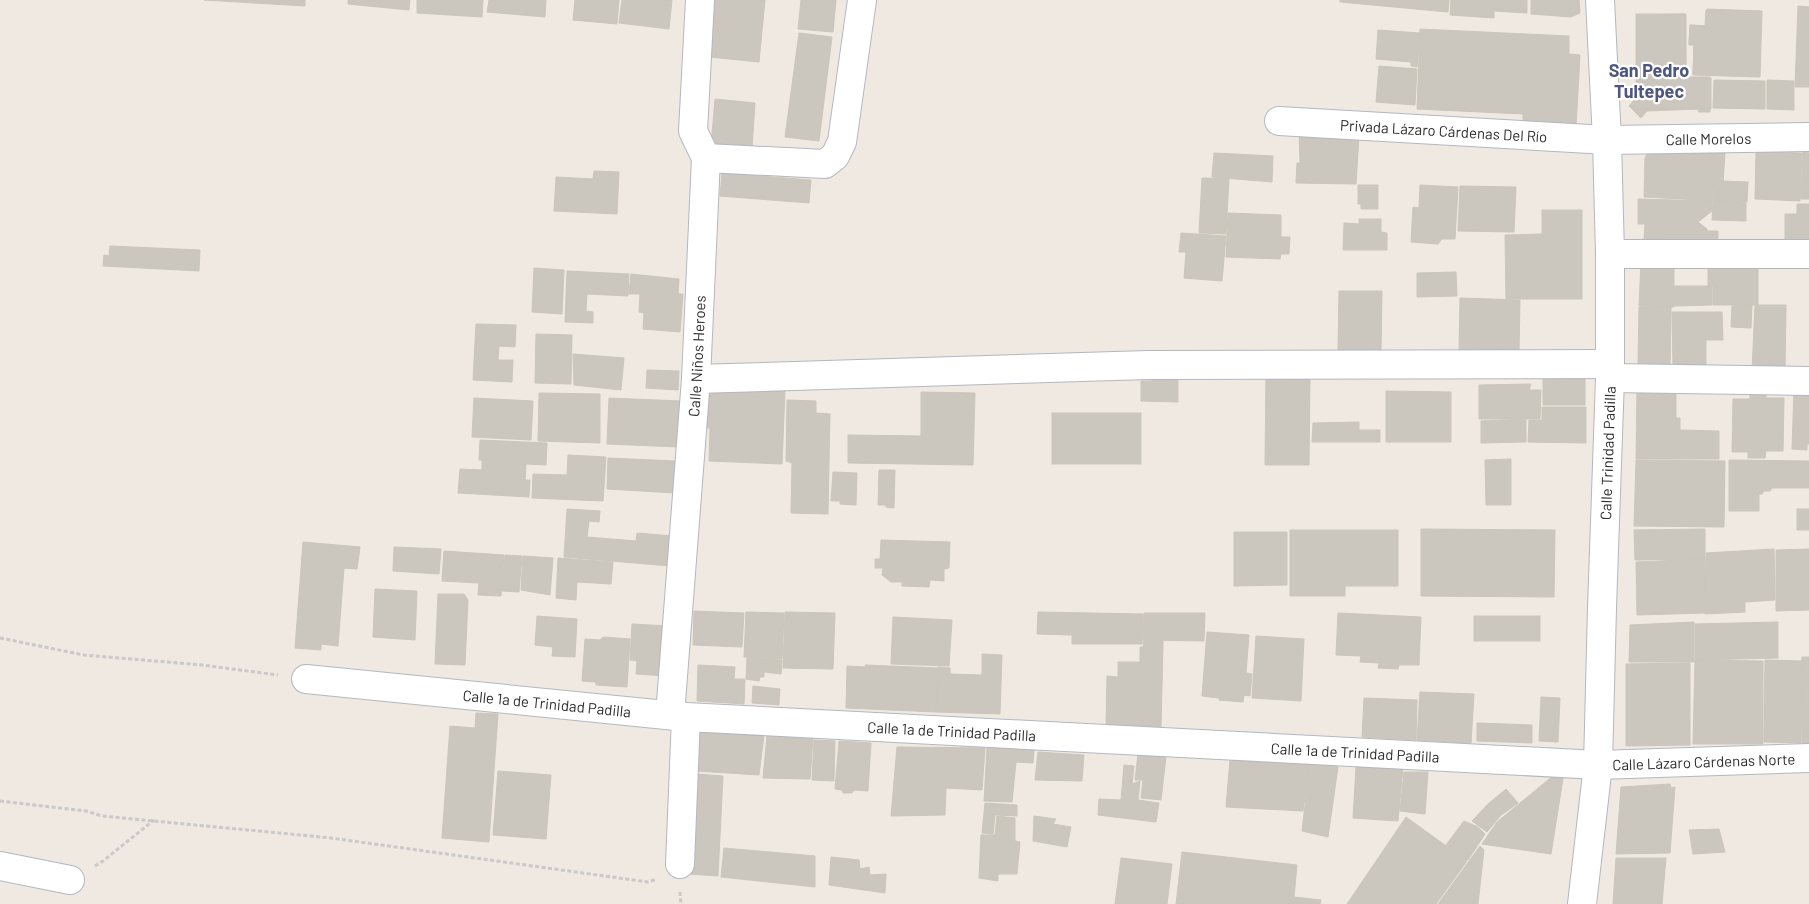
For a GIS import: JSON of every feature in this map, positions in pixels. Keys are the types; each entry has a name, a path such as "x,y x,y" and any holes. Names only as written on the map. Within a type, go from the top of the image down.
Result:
{"street":[{"name":"Calle Niños Heroes","path":"680,864 678,716 706,158 693,131 700,0"},
{"path":"706,158 825,164 835,156 842,142 862,0"},
{"name":"Calle Trinidad Padilla","path":"1582,904 1598,765 1610,371 1610,254 1607,140 1600,0"},
{"name":"Privada Lázaro Cárdenas Del Río","path":"1279,121 1607,140"},
{"name":"Calle Morelos","path":"1607,140 1809,137"},
{"path":"1610,254 1809,254"},
{"path":"696,378 1148,365 1610,371 1809,381"},
{"name":"Calle 1a de Trinidad Padilla","path":"306,679 678,716 1598,765"},
{"name":"Calle Lázaro Cárdenas Norte","path":"1598,765 1809,758"},
{"path":"0,866 70,880"}],"path":[{"path":"0,638 84,655 202,665 306,679"},
{"path":"0,801 86,811 102,816 331,838 648,882 667,876 680,864"},
{"path":"70,880 103,861 154,820"}],"building":[{"path":"204,0 305,0 305,6"},
{"path":"348,0 410,0 409,10 348,4"},
{"path":"417,0 483,0 482,17 417,13"},
{"path":"489,0 546,0 545,17 487,12"},
{"path":"575,0 619,0 617,24 573,20"},
{"path":"622,0 672,0 669,29 619,23"},
{"path":"715,0 765,0 759,62 710,57"},
{"path":"801,0 836,0 833,32 798,29"},
{"path":"1340,0 1449,0 1448,12 1340,2"},
{"path":"1451,0 1527,0 1527,13 1494,11 1494,18 1450,15"},
{"path":"1531,0 1579,0 1580,13 1571,17 1531,14"},
{"path":"1798,6 1809,7 1809,87 1795,87"},
{"path":"1707,9 1760,11 1758,76 1693,74 1694,45 1689,45 1690,25 1707,26"},
{"path":"1706,10 1762,11 1760,77 1693,75 1694,44 1689,44 1690,25 1705,26"},
{"path":"1636,14 1685,14 1686,77 1710,77 1710,112 1699,112 1698,109 1647,111 1641,118 1629,106 1636,98"},
{"path":"1686,14 1686,78 1711,78 1711,109 1647,109 1640,116 1631,105 1637,99 1637,15"},
{"path":"1420,29 1569,36 1569,54 1580,55 1576,127 1523,124 1523,114 1417,109"},
{"path":"1378,30 1420,33 1417,67 1411,66 1411,62 1376,59"},
{"path":"799,33 832,37 819,141 785,137"},
{"path":"1379,66 1417,69 1415,105 1376,102"},
{"path":"1714,80 1765,81 1765,109 1713,108"},
{"path":"1767,80 1794,81 1794,110 1767,109"},
{"path":"715,99 755,103 752,149 711,146"},
{"path":"1299,130 1359,136 1356,184 1296,183 1297,163 1300,163"},
{"path":"1648,152 1725,153 1723,183 1719,183 1718,201 1644,197 1645,158"},
{"path":"1756,152 1802,153 1800,201 1755,199"},
{"path":"1803,152 1809,153 1809,199 1801,199"},
{"path":"1214,153 1273,156 1272,182 1212,177"},
{"path":"594,171 619,172 617,214 554,211 556,177 593,179"},
{"path":"722,173 811,180 809,203 720,196"},
{"path":"1202,178 1229,179 1226,234 1199,233"},
{"path":"1723,181 1748,182 1747,202 1718,201 1720,183 1724,184"},
{"path":"1358,185 1378,185 1378,209 1361,209 1361,204 1358,204"},
{"path":"1420,185 1458,187 1455,239 1442,239 1438,244 1411,242 1413,207 1419,208"},
{"path":"1460,186 1516,187 1514,232 1458,231"},
{"path":"1638,199 1712,201 1712,211 1698,222 1707,231 1718,231 1718,241 1665,242 1665,239 1644,239 1645,224 1638,224"},
{"path":"1713,201 1746,203 1746,221 1712,220"},
{"path":"1797,204 1809,204 1809,245 1785,244 1785,214 1797,214"},
{"path":"1542,210 1582,210 1582,299 1506,299 1505,235 1542,234"},
{"path":"1228,213 1281,215 1281,237 1290,237 1289,254 1281,254 1280,259 1226,257"},
{"path":"1359,219 1381,219 1381,232 1387,233 1387,250 1343,250 1344,223 1359,224"},
{"path":"1181,233 1226,236 1222,281 1184,278 1186,252 1179,252"},
{"path":"110,246 200,250 199,271 103,266 104,255 109,256"},
{"path":"1641,262 1674,262 1674,307 1639,306"},
{"path":"1708,262 1758,262 1758,305 1713,305 1713,286 1708,286"},
{"path":"534,268 564,270 562,314 532,312"},
{"path":"567,271 629,274 628,296 587,294 586,311 593,312 593,323 565,322"},
{"path":"1456,272 1457,296 1417,297 1417,273"},
{"path":"631,274 679,279 678,294 683,294 680,332 643,329 644,313 639,312 640,294 629,294"},
{"path":"1674,286 1712,286 1712,305 1675,306"},
{"path":"1339,291 1382,291 1381,350 1338,350"},
{"path":"1460,298 1520,300 1519,352 1459,351"},
{"path":"1752,305 1751,328 1731,327 1732,306"},
{"path":"1755,305 1786,305 1785,372 1752,371"},
{"path":"1639,307 1671,307 1670,369 1638,368"},
{"path":"1672,312 1722,312 1723,340 1706,340 1706,366 1673,367"},
{"path":"476,324 516,325 515,347 499,346 498,360 513,360 512,382 473,380"},
{"path":"536,334 572,335 571,384 535,383"},
{"path":"573,354 624,358 621,390 574,385"},
{"path":"647,370 679,371 678,390 646,388"},
{"path":"1152,372 1178,372 1178,402 1141,401 1141,381 1152,381"},
{"path":"1585,372 1585,405 1543,405 1543,373"},
{"path":"1266,373 1310,373 1309,465 1265,465"},
{"path":"1531,384 1529,390 1541,390 1540,419 1479,419 1479,385"},
{"path":"704,388 785,391 782,464 709,461 710,428 703,428"},
{"path":"1794,389 1809,390 1809,444 1807,444 1807,450 1792,449"},
{"path":"1676,390 1676,418 1680,418 1680,430 1719,431 1719,459 1636,459 1637,392"},
{"path":"1750,390 1766,390 1766,398 1784,398 1783,451 1766,451 1765,458 1748,458 1748,452 1732,452 1733,399 1750,399"},
{"path":"1386,391 1451,392 1451,442 1386,442"},
{"path":"921,392 975,393 973,465 848,463 848,435 921,436"},
{"path":"539,393 600,394 600,443 538,441"},
{"path":"474,398 533,401 531,440 472,437"},
{"path":"609,398 681,401 679,447 607,444"},
{"path":"787,400 816,401 816,413 830,414 828,514 791,513 792,463 786,461"},
{"path":"1542,407 1586,407 1586,443 1528,442 1529,420 1542,420"},
{"path":"1052,413 1141,413 1141,464 1052,464"},
{"path":"1526,419 1526,442 1481,443 1481,421"},
{"path":"1359,422 1359,430 1380,430 1380,442 1312,442 1313,423"},
{"path":"480,440 547,443 546,465 526,464 525,480 530,480 529,497 458,493 460,469 482,470 482,460 479,460"},
{"path":"568,455 606,457 603,501 532,498 533,474 567,475"},
{"path":"608,458 676,461 675,493 607,489"},
{"path":"1511,459 1511,505 1486,505 1485,460"},
{"path":"1636,460 1725,461 1724,527 1634,526"},
{"path":"1729,460 1809,461 1809,488 1772,488 1770,491 1764,491 1762,494 1759,494 1759,511 1729,511"},
{"path":"879,470 895,470 894,508 878,505"},
{"path":"833,472 857,473 856,505 840,504 840,501 831,501"},
{"path":"567,509 600,511 599,522 589,521 587,537 636,541 637,533 672,536 670,566 564,557"},
{"path":"1797,509 1809,509 1809,530 1797,530"},
{"path":"1421,529 1555,530 1554,597 1421,596"},
{"path":"1705,529 1705,559 1635,560 1634,530"},
{"path":"1290,530 1398,530 1398,586 1345,586 1345,596 1290,596"},
{"path":"1234,532 1287,532 1287,585 1234,586"},
{"path":"881,540 950,542 949,568 944,569 944,581 930,580 929,587 902,586 902,582 891,582 882,575 883,568 875,568 875,559 880,559"},
{"path":"303,542 360,547 357,569 344,568 338,646 321,644 321,650 295,648"},
{"path":"394,547 441,549 439,574 393,571"},
{"path":"1774,549 1775,600 1745,602 1745,612 1705,614 1706,553"},
{"path":"1809,549 1809,610 1776,611 1776,550"},
{"path":"444,551 504,555 501,596 478,595 479,583 442,581"},
{"path":"505,555 522,556 519,592 502,591"},
{"path":"523,556 553,558 550,595 521,590"},
{"path":"558,558 613,562 611,584 577,582 576,600 556,598"},
{"path":"1705,559 1705,613 1637,615 1636,562"},
{"path":"375,589 417,591 415,640 373,637"},
{"path":"438,594 464,594 468,600 465,665 435,664"},
{"path":"694,611 744,613 742,647 693,645"},
{"path":"746,612 784,613 782,659 744,657"},
{"path":"785,612 835,613 833,669 783,668"},
{"path":"1038,612 1143,614 1142,644 1072,644 1072,635 1037,634"},
{"path":"1144,613 1205,613 1204,641 1143,640"},
{"path":"1338,613 1421,617 1419,665 1399,665 1398,669 1378,668 1379,663 1360,662 1361,656 1336,655"},
{"path":"537,616 577,619 575,657 552,656 553,647 535,645"},
{"path":"1474,616 1540,616 1540,641 1474,641"},
{"path":"893,617 952,620 949,666 891,664"},
{"path":"1694,622 1694,662 1629,662 1630,625"},
{"path":"1778,622 1778,658 1695,660 1695,624"},
{"path":"632,624 669,626 666,676 636,674 637,661 630,660"},
{"path":"1207,632 1249,635 1246,673 1252,674 1250,696 1244,695 1243,702 1202,696"},
{"path":"1256,636 1304,639 1301,701 1252,698"},
{"path":"603,637 630,639 627,687 596,685 596,682 582,681 585,639 600,640"},
{"path":"1144,640 1163,641 1161,729 1106,727 1107,676 1118,677 1118,662 1140,662 1140,647 1143,647"},
{"path":"982,654 1002,655 1000,714 936,712 938,667 950,668 950,674 982,675"},
{"path":"1802,657 1809,657 1809,743 1802,743"},
{"path":"747,658 782,660 781,674 764,672 764,677 760,677 759,681 746,679"},
{"path":"1695,660 1763,661 1763,744 1693,744"},
{"path":"1765,660 1802,661 1801,743 1764,742"},
{"path":"1690,663 1690,745 1626,746 1626,664"},
{"path":"698,665 735,667 734,679 745,679 744,704 697,701"},
{"path":"865,665 938,668 936,712 846,708 847,666 866,667"},
{"path":"753,686 780,689 779,705 752,703"},
{"path":"1420,692 1474,694 1471,743 1417,740"},
{"path":"1541,697 1560,698 1558,742 1539,741"},
{"path":"1364,698 1417,700 1416,740 1362,737"},
{"path":"476,713 498,714 489,842 442,838 450,726 475,728"},
{"path":"1477,723 1532,725 1532,743 1477,741"},
{"path":"698,733 764,735 759,775 697,771"},
{"path":"767,736 813,738 810,779 763,778"},
{"path":"814,740 835,741 834,781 812,780"},
{"path":"839,741 871,743 868,791 854,790 852,793 843,793 842,790 835,789"},
{"path":"897,747 985,748 982,790 946,788 945,815 891,816"},
{"path":"987,748 1034,750 1033,763 1016,762 1012,802 984,801"},
{"path":"1038,752 1084,755 1082,781 1035,780"},
{"path":"1138,754 1166,757 1161,800 1141,798 1143,780 1135,780"},
{"path":"1230,759 1310,762 1303,811 1226,807"},
{"path":"1310,762 1338,767 1328,837 1302,831"},
{"path":"1124,765 1134,766 1132,784 1140,781 1138,800 1159,803 1156,822 1098,815 1099,799 1121,800"},
{"path":"1565,766 1551,854 1482,844 1497,822"},
{"path":"1356,767 1403,768 1398,821 1353,818"},
{"path":"498,771 551,775 546,839 493,835"},
{"path":"1404,772 1428,772 1425,814 1400,811"},
{"path":"696,774 723,776 718,876 689,874"},
{"path":"1670,784 1671,788 1675,787 1670,853 1616,854 1621,787"},
{"path":"1506,789 1518,803 1500,816 1487,832 1472,821"},
{"path":"985,803 1017,805 1017,816 995,815 993,834 982,833"},
{"path":"997,816 1015,818 1015,841 1020,842 1017,874 998,874 998,881 979,878 981,835 995,835"},
{"path":"1034,816 1056,819 1053,824 1071,827 1067,847 1033,841"},
{"path":"1406,817 1467,861 1436,904 1347,904"},
{"path":"1464,821 1478,827 1485,834 1468,860 1446,845"},
{"path":"1719,829 1725,852 1693,854 1689,830"},
{"path":"1480,846 1484,850 1478,904 1438,904"},
{"path":"724,848 815,856 815,887 721,877"},
{"path":"1182,852 1297,865 1294,897 1321,900 1320,904 1176,904"},
{"path":"831,857 859,860 860,869 869,867 870,875 886,874 885,893 829,885"},
{"path":"1121,858 1172,864 1167,904 1115,904"},
{"path":"1616,858 1666,858 1662,904 1613,904"}],"district":[{"name":"San Pedro Tultepec","path":"1649,80"}]}
